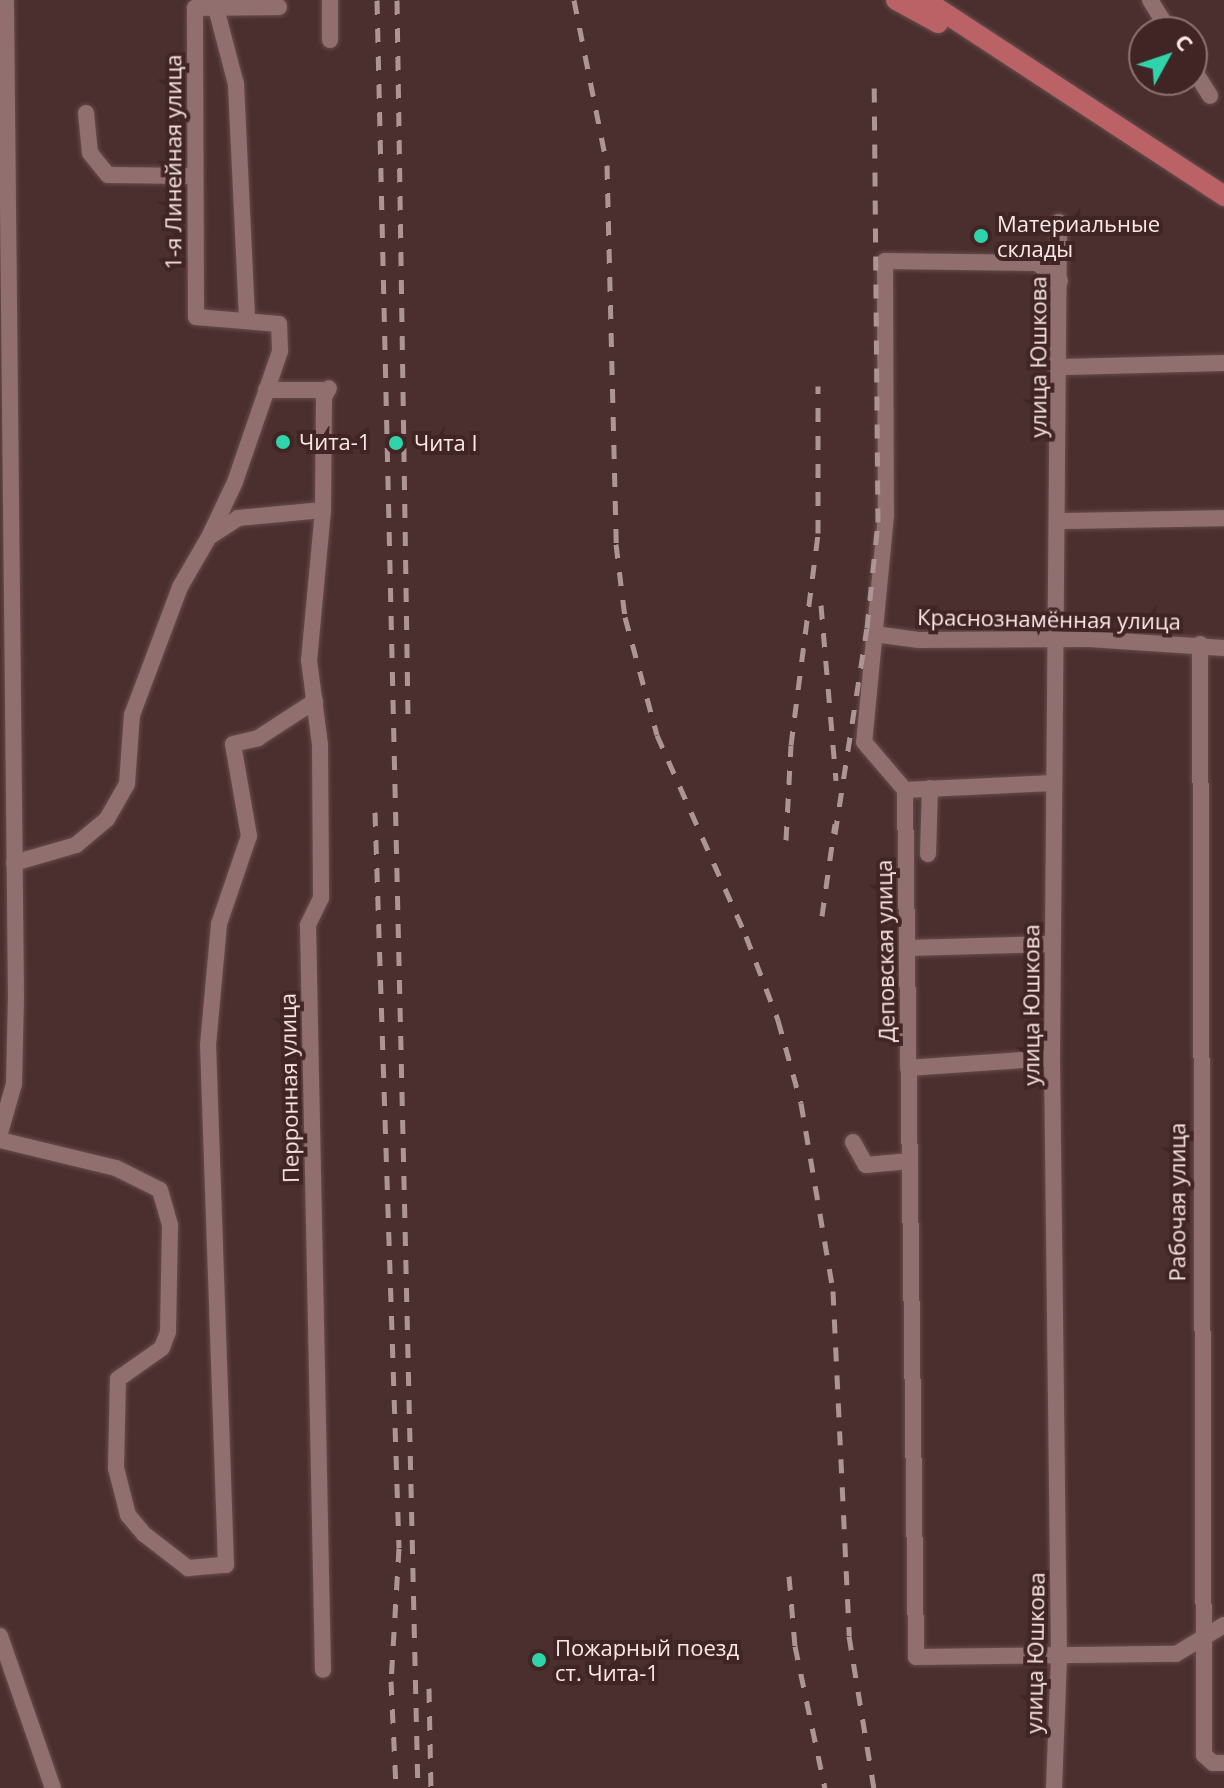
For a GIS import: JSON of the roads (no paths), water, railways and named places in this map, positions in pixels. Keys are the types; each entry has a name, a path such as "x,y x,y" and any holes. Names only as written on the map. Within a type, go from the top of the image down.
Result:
{"main road":[{"path":"896,0 1063,92"},
{"path":"925,0 1224,196"}],"street":[{"path":"0,1133 14,1084 6,0"},
{"path":"330,0 330,40"},
{"path":"247,321 236,84 216,8 279,7"},
{"name":"1-я Линейная улица","path":"216,8 195,8 196,317 279,324 280,351 266,390"},
{"path":"86,113 90,153 108,175 194,176"},
{"name":"улица Юшкова","path":"1054,1788 1059,1658 1052,1058 1053,783 1062,367 1059,222"},
{"path":"1053,783 905,790 864,742 886,515 885,261 1037,263 1060,281"},
{"path":"1062,367 1224,363"},
{"path":"14,863 76,845 107,819 127,784 132,715 180,587 209,537 235,482 266,390"},
{"name":"Перронная улица","path":"266,390 327,392 323,510 309,660 315,701 321,898 308,925 323,1670"},
{"path":"209,537 238,518 323,510"},
{"path":"1059,521 1224,518"},
{"name":"Краснознамённая улица","path":"874,634 919,640 1058,639 1200,644 1224,648"},
{"name":"Рабочая улица","path":"1200,644 1202,1636 1207,1760 1224,1763"},
{"path":"0,1140 116,1168 160,1190 170,1226 168,1332 162,1348 118,1379 116,1468 128,1515 144,1534 188,1568 226,1565 208,1045 219,924 249,836 233,744 258,738 315,701"},
{"path":"928,854 930,788"},
{"name":"Деповская улица","path":"905,790 916,1657 1059,1658"},
{"path":"907,948 1053,944"},
{"path":"908,1068 1052,1058"},
{"path":"853,1142 866,1165 910,1161"},
{"path":"1059,1658 1176,1654 1187,1651 1202,1636 1224,1625"},
{"path":"0,1636 53,1788"}],"railway":[{"path":"377,0 418,1788"},
{"path":"397,0 408,720"},
{"path":"574,0 607,165 616,544 625,617 657,735 746,936 778,1020 801,1103 833,1291 849,1636 874,1788"},
{"path":"835,834 867,628 878,522 874,87"},
{"path":"786,840 791,745 818,533 818,386"},
{"path":"821,605 836,780"},
{"path":"375,812 399,1548 391,1681 396,1788"},
{"path":"822,916 835,824"},
{"path":"789,1576 795,1646 825,1788"},
{"path":"429,1688 431,1788"}],"place":[{"name":"Материальные склады","path":"981,236"},
{"name":"Чита-1","path":"283,442"},
{"name":"Чита I","path":"396,443"},
{"name":"Пожарный поезд ст. Чита-1","path":"539,1660"}]}
